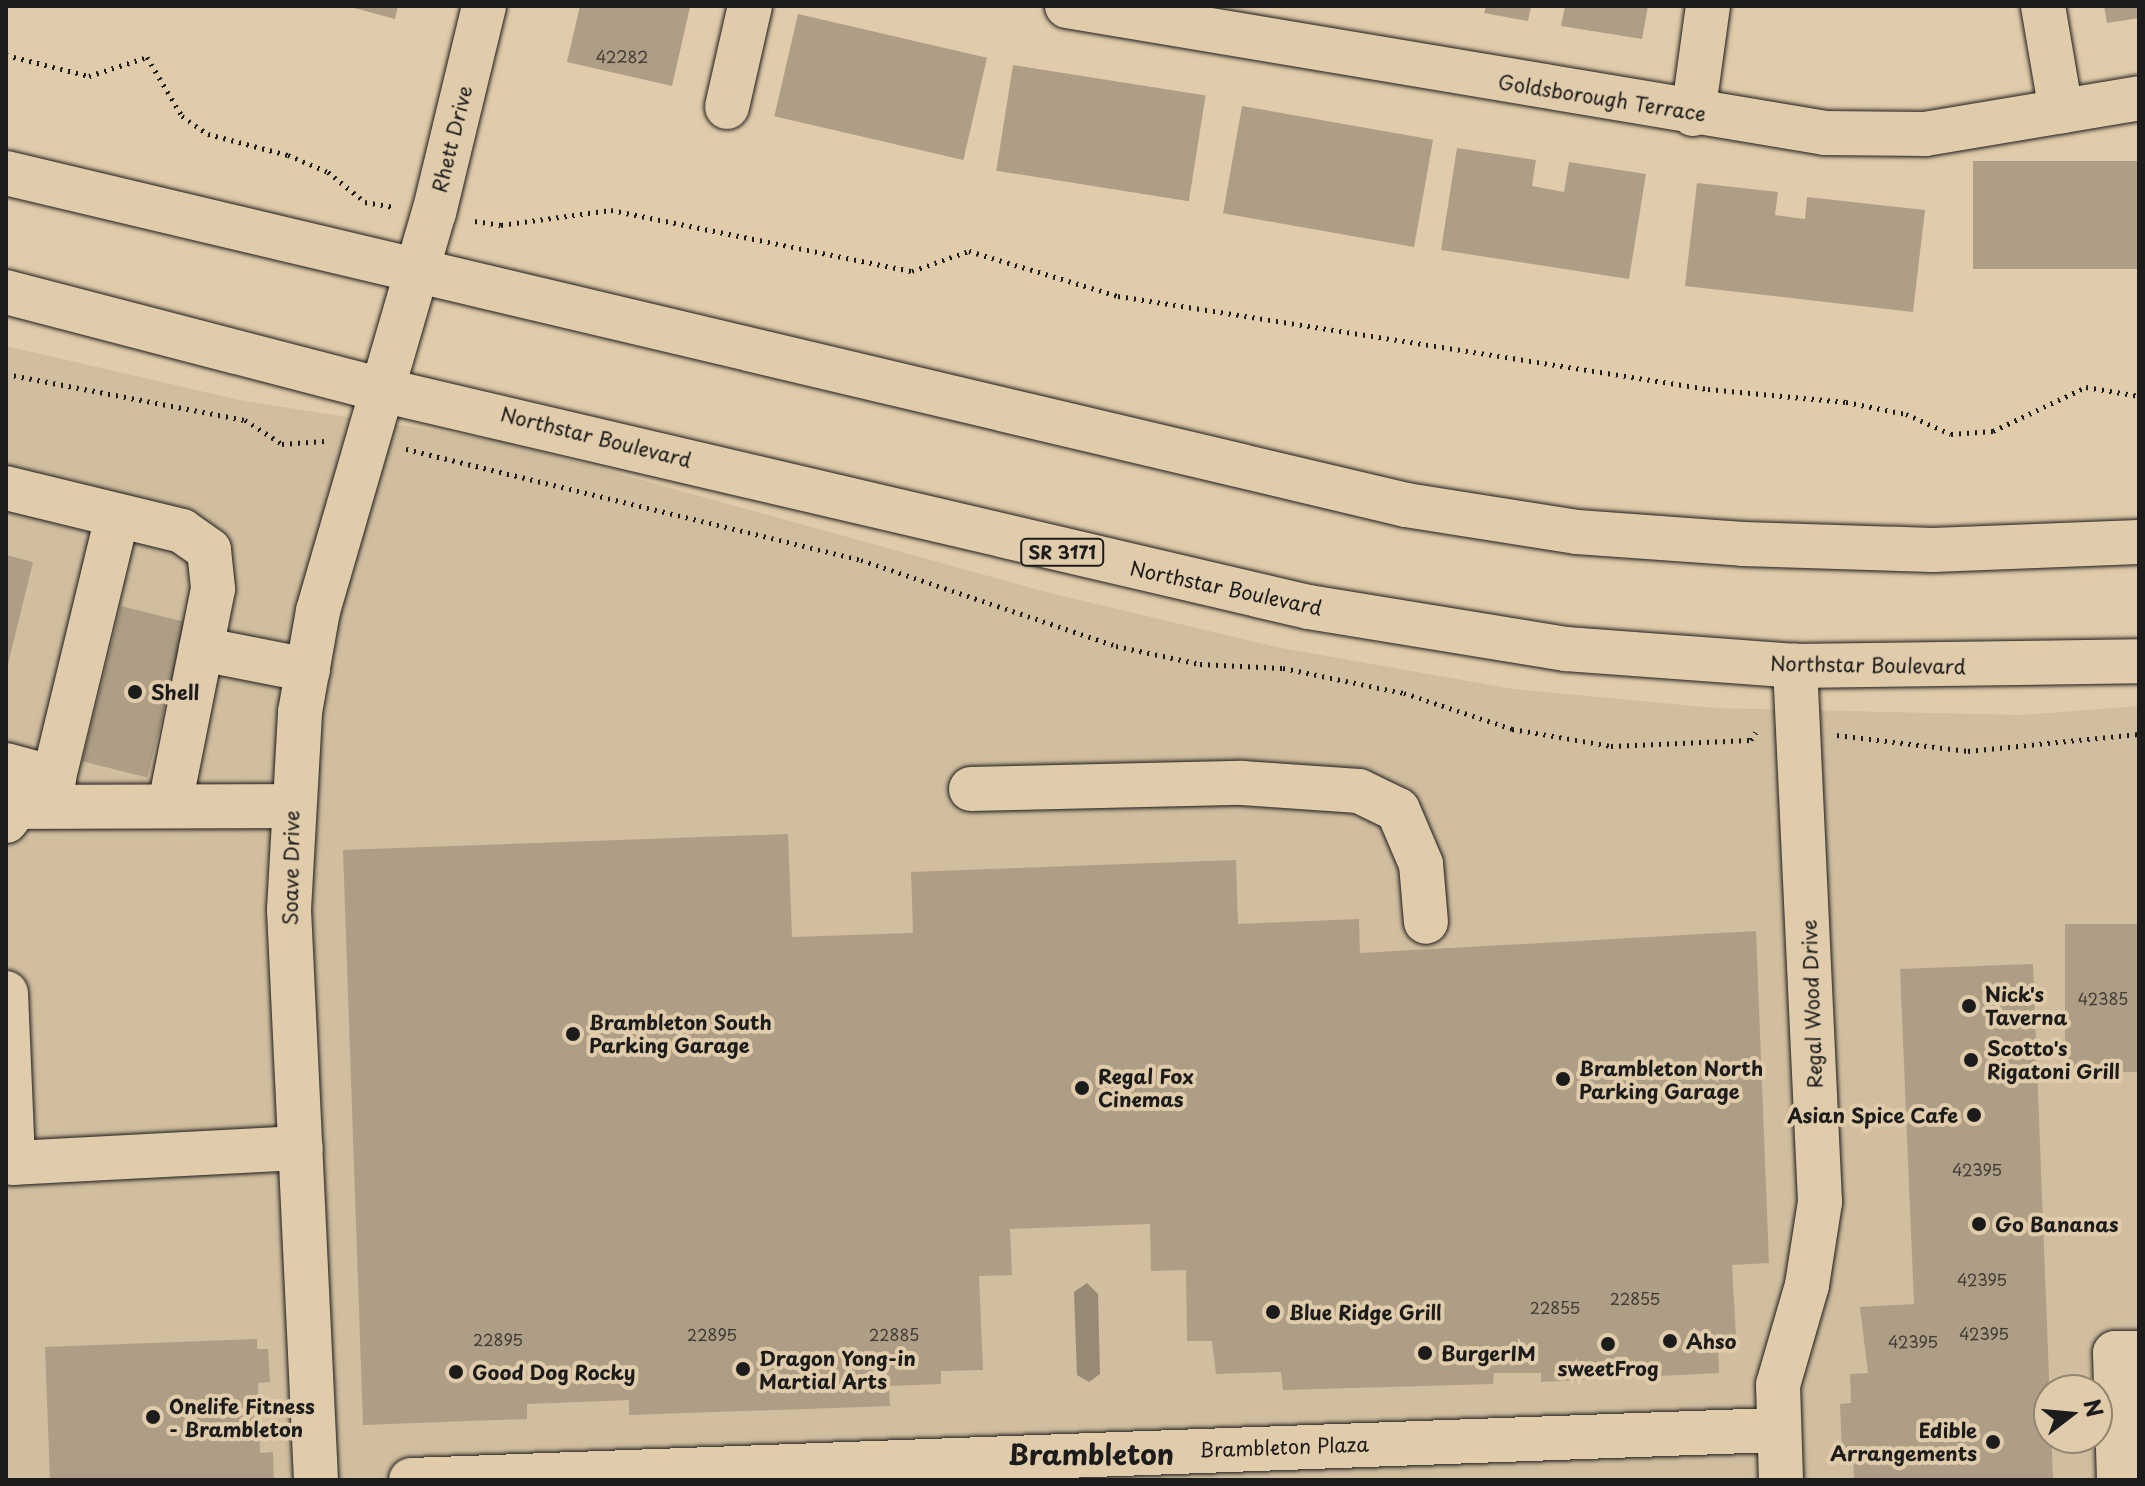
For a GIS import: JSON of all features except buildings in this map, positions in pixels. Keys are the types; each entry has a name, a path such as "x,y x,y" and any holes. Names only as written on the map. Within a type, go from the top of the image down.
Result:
{"street":[{"name":"Rhett Drive","path":"418,271 484,6"},
{"path":"727,107 750,6"},
{"name":"Goldsborough Terrace","path":"1067,6 1204,17 1693,114 1825,133 1925,134 2139,98"},
{"path":"1693,114 1708,6"},
{"path":"2043,6 2061,111"},
{"path":"6,173 1406,505 1577,532 1743,544 1933,550 2139,542"},
{"name":"Soave Drive","path":"316,1480 301,1148 292,806 308,670 382,390 418,271"},
{"name":"Northstar Boulevard","path":"6,292 382,390 1309,607 1566,649 1795,666 2139,661"},
{"path":"6,488 182,531 209,550 215,573 170,804"},
{"path":"50,792 117,517"},
{"path":"201,649 308,670"},
{"name":"Regal Wood Drive","path":"1781,1480 1774,1430 1820,1202 1795,666"},
{"path":"6,765 50,792 170,804 292,806"},
{"path":"971,789 1242,783 1359,791 1398,810 1421,864 1426,922"},
{"path":"6,821 17,807 50,792"},
{"path":"6,993 13,1163 301,1148"},
{"path":"2119,1480 2115,1353 2139,1353"},
{"name":"Brambleton Plaza","path":"411,1480 1182,1465 1774,1430"}],"path":[{"path":"6,55 89,76 147,57 182,116 208,134 315,166 365,202 501,225 611,210 912,271 969,251 1118,296 1708,389 1846,402 1906,414 1951,434 1993,431 2086,387 2139,396"},
{"path":"6,374 245,420 282,444 368,445 437,453 861,560 1116,646 1404,693 1512,729 1611,746 1751,740 1759,726 1968,751 2139,734"}],"shaded area":[{"path":"6,346 244,401 501,441 1042,591 1276,647 1513,689 1715,708 2021,715 2139,706 2139,1480 6,1480"},
{"path":"1087,1283 1098,1294 1100,1374 1089,1382 1077,1375 1074,1292"}],"place":[{"name":"Shell","path":"135,692"},
{"name":"Nick's Taverna","path":"1969,1006"},
{"name":"Brambleton South Parking Garage","path":"573,1034"},
{"name":"Scotto's Rigatoni Grill","path":"1971,1060"},
{"name":"Brambleton North Parking Garage","path":"1563,1079"},
{"name":"Regal Fox Cinemas","path":"1082,1088"},
{"name":"Asian Spice Cafe","path":"1974,1115"},
{"name":"Go Bananas","path":"1979,1224"},
{"name":"Blue Ridge Grill","path":"1273,1312"},
{"name":"Ahso","path":"1670,1341"},
{"name":"sweetFrog","path":"1608,1344"},
{"name":"BurgerIM","path":"1425,1353"},
{"name":"Dragon Yong-in Martial Arts","path":"743,1369"},
{"name":"Good Dog Rocky","path":"456,1372"},
{"name":"Onelife Fitness - Brambleton","path":"153,1417"},
{"name":"Edible Arrangements","path":"1993,1442"}],"district":[{"name":"Brambleton","path":"1091,1454"}]}
